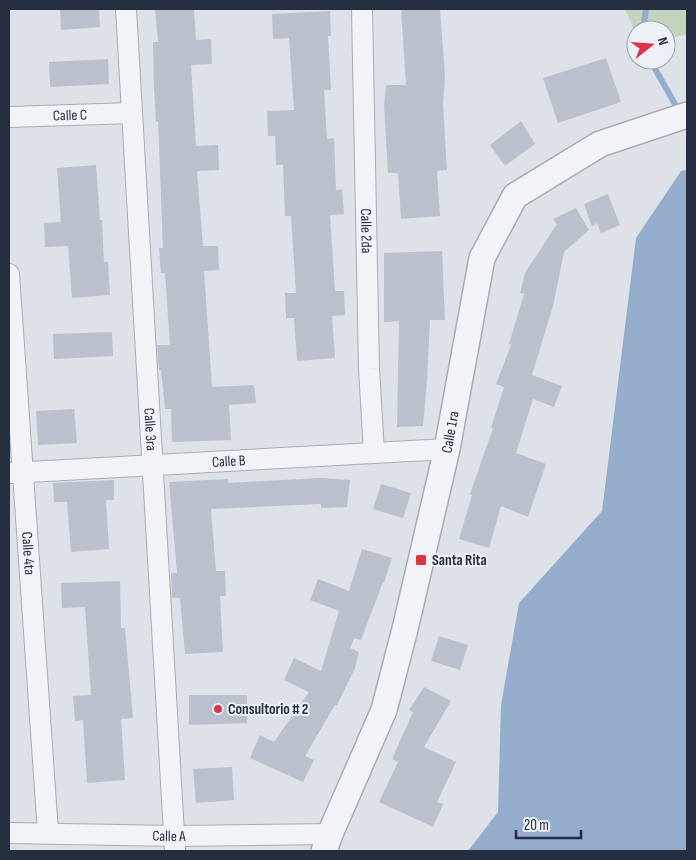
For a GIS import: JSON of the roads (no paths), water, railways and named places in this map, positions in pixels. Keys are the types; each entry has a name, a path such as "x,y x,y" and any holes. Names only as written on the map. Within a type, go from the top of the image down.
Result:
{"street":[{"name":"Calle 3ra","path":"126,9 174,843"},
{"name":"Calle 2da","path":"362,9 369,370 374,453"},
{"name":"Calle C","path":"9,116 132,113"},
{"name":"Calle 1ra","path":"327,843 384,710 447,449 482,258 515,196 600,144 676,119"},
{"name":"Calle 4ta","path":"9,274 16,473 48,832"},
{"name":"Calle B","path":"16,473 447,449"},
{"name":"Calle A","path":"9,833 48,832 174,843 327,843"}],"water":[{"path":"687,170 687,851 468,851 498,812 501,705 519,603 602,511 636,238 681,171"}],"waterway":[{"path":"644,20 646,9"},
{"path":"656,70 679,111"}],"place":[{"name":"Santa Rita","path":"421,560"},
{"name":"Consultorio # 2","path":"218,709"}]}
